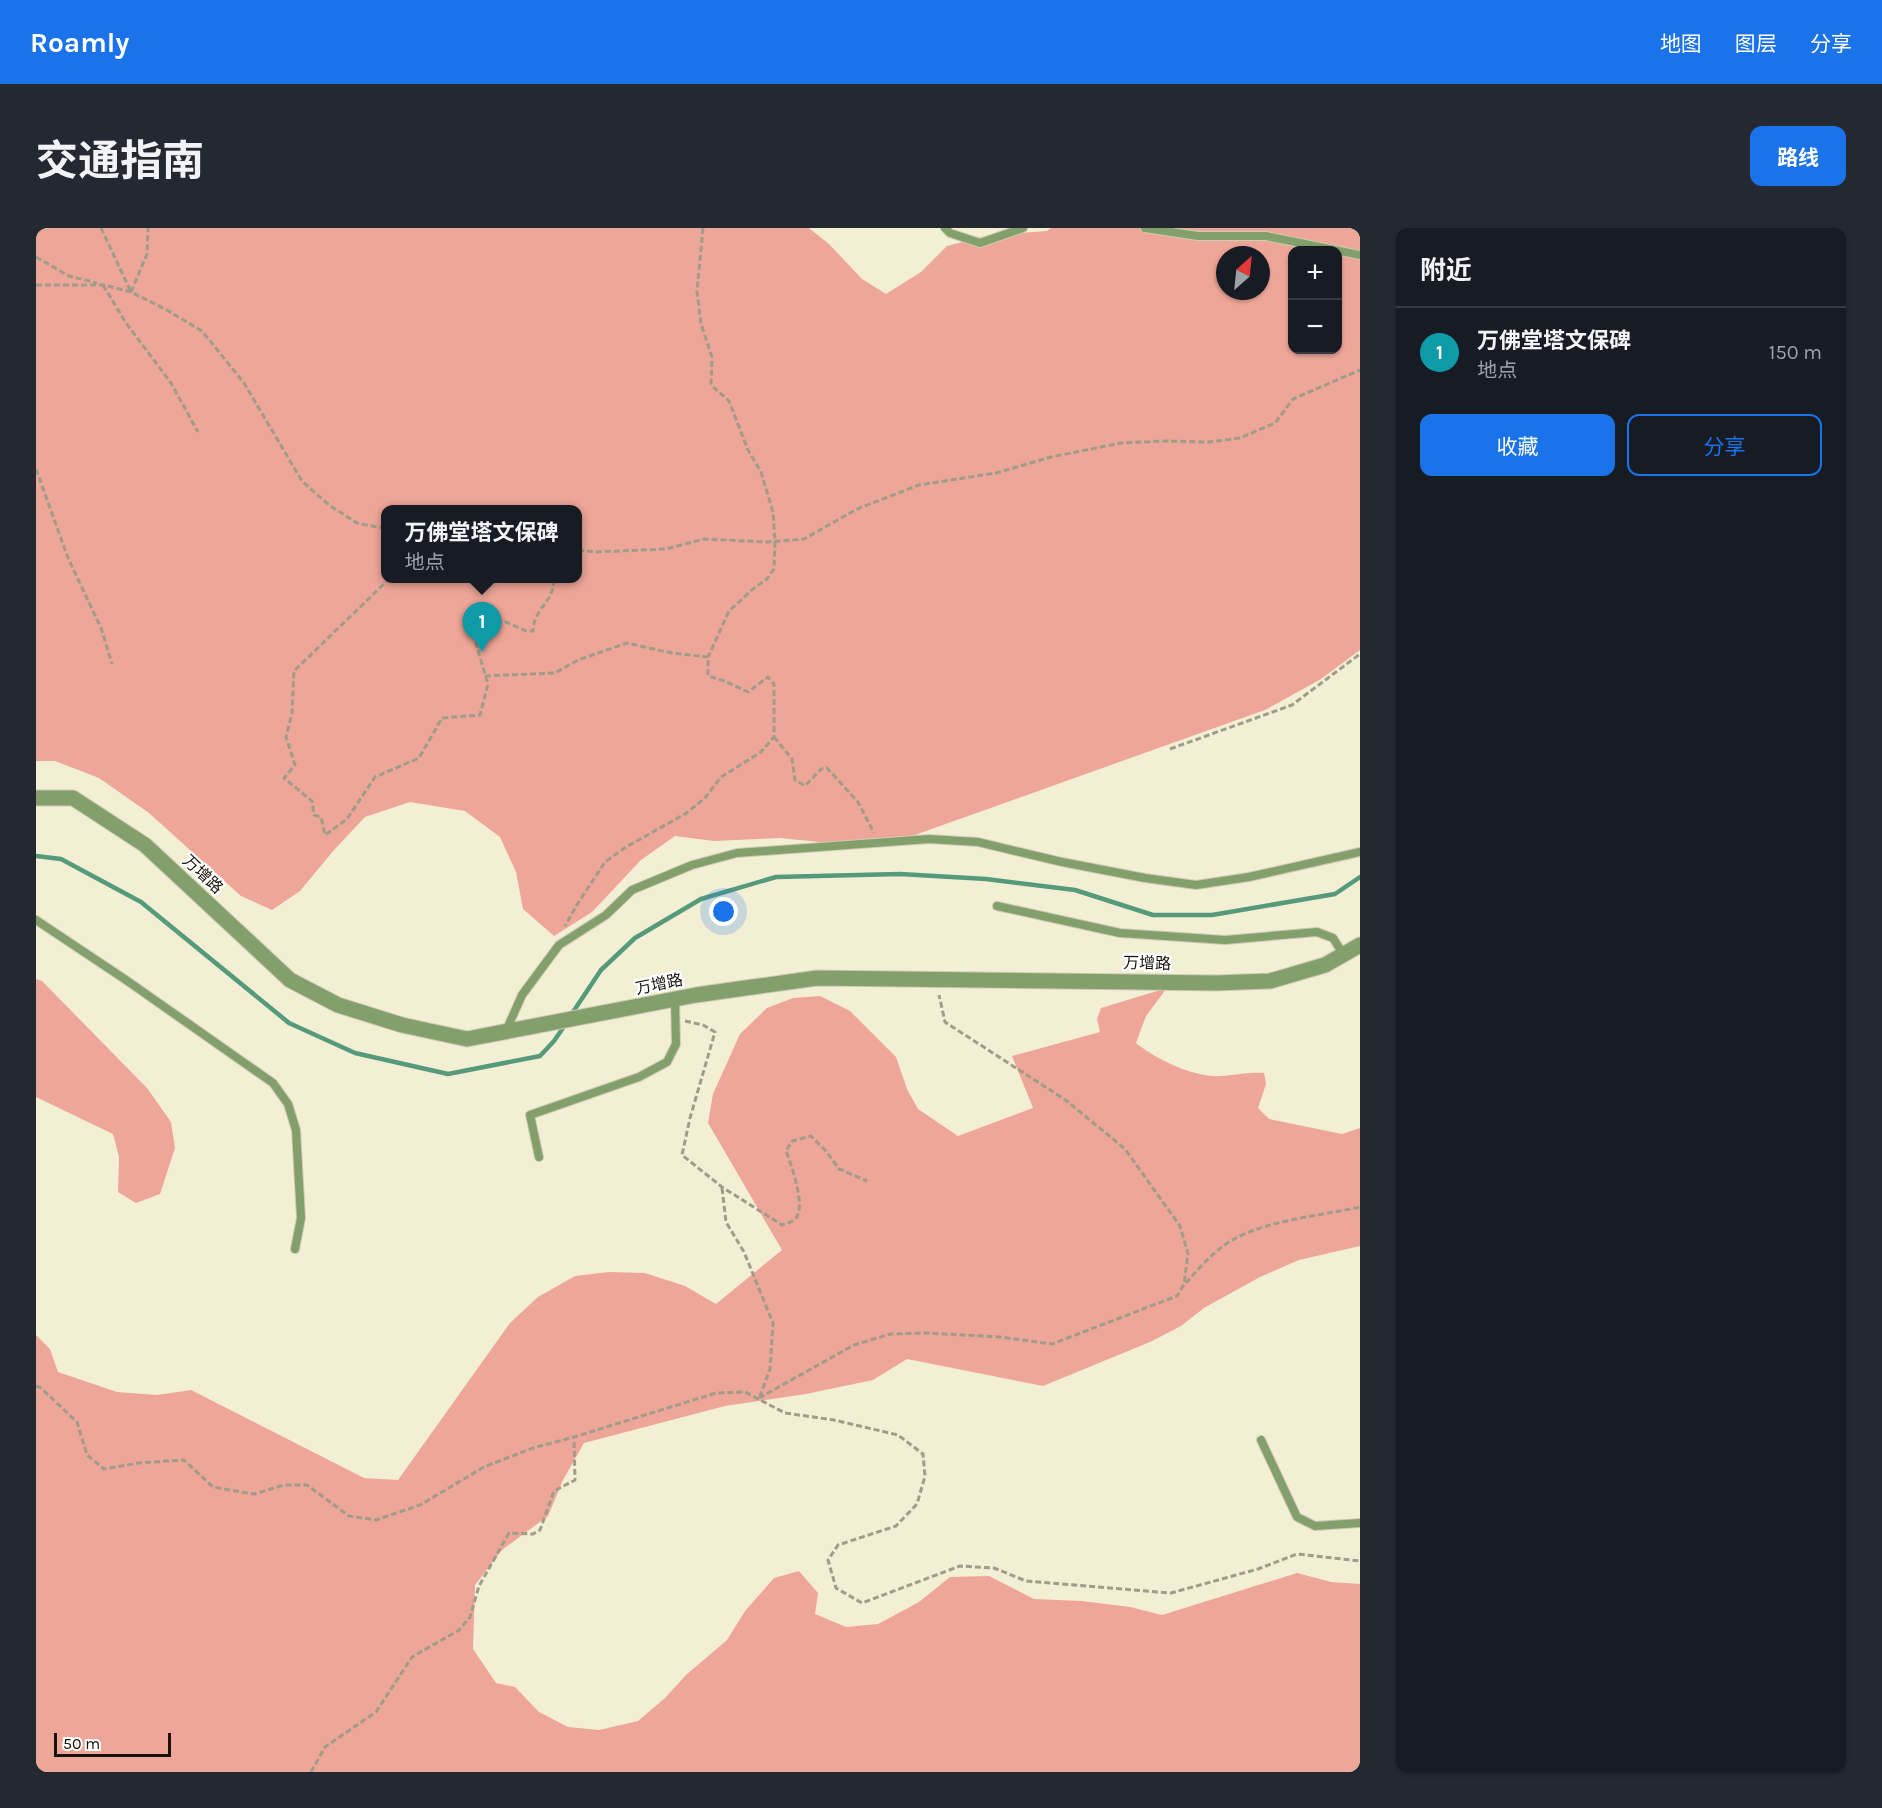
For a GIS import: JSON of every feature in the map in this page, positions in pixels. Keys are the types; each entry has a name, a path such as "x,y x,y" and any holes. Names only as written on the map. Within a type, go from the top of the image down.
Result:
{"street":[{"name":"万增路","path":"36,798 74,798 145,845 290,980 338,1005 402,1025 467,1039 675,999 817,978 1216,983 1270,981 1325,965 1360,945"}],"lane":[{"path":"945,228 950,233 980,243 1023,228"},
{"path":"1145,228 1198,236 1266,236 1360,255"},
{"path":"506,1031 522,995 559,945 606,915 632,890 692,865 737,853 929,839 978,842 1062,862 1196,885 1249,877 1360,852"},
{"path":"997,906 1119,933 1225,940 1317,932 1333,938 1343,954"},
{"path":"36,920 273,1083 288,1104 296,1130 301,1218 295,1250"},
{"path":"539,1157 530,1115 639,1077 667,1062 676,1044 675,999"},
{"path":"1261,1440 1297,1517 1315,1526 1360,1523"}],"path":[{"path":"101,228 130,292"},
{"path":"130,292 147,254 148,228"},
{"path":"703,228 697,291 701,324 712,357 711,385 729,401 748,450 761,472 773,512 775,541 774,569 767,579 729,611 708,657 708,676 748,692 768,677 774,684 774,737 792,759 795,780 805,786 820,769 827,768 858,802 880,843"},
{"path":"36,257 69,276 130,292 202,331 244,383 302,481 329,505 357,523 381,528"},
{"path":"36,285 104,285"},
{"path":"104,285 126,323 171,383 198,432"},
{"path":"582,550 666,549 704,539 775,541 804,538 857,508 919,484 996,473 1051,457 1121,443 1209,442 1240,438 1275,423 1293,399 1360,370"},
{"path":"36,469 68,558 101,628 112,664"},
{"path":"386,583 294,671 292,713 286,737 295,765 284,778 312,801 314,815 321,817 325,835 347,819 375,777 419,758 442,718 480,715 488,684 476,644 481,630 491,622 506,622 526,631 533,631 534,619 552,596 554,583"},
{"path":"485,676 555,673 578,660 627,643 672,653 708,657"},
{"path":"1170,749 1292,705 1360,654"},
{"path":"559,945 567,920 604,862 626,847 686,814 705,798 721,777 761,752 774,737"},
{"path":"936,979 945,1022 1067,1101 1125,1149 1180,1226 1188,1254 1184,1284"},
{"path":"675,1019 703,1025 715,1032 690,1118 682,1155 722,1187 782,1225 795,1219 800,1209 798,1190 786,1150 792,1141 811,1136 839,1169 867,1181"},
{"path":"722,1187 726,1222 744,1252 773,1323 770,1369 759,1398"},
{"path":"759,1398 854,1345 890,1334 926,1333 1000,1337 1052,1344 1177,1296 1184,1284 1209,1257 1238,1237 1273,1225 1360,1207"},
{"path":"36,1386 42,1388 76,1422 87,1455 104,1470 138,1463 184,1460 213,1487 254,1494 284,1485 307,1485 349,1516 376,1520 420,1505 484,1467 533,1448 716,1393 745,1392 784,1413 834,1419 898,1435 923,1454 925,1476 917,1504 896,1526 838,1545 828,1560 836,1588 862,1603 960,1566 994,1568 1026,1581 1171,1593 1258,1569 1297,1554 1360,1561"},
{"path":"311,1772 325,1748 376,1712 412,1657 459,1630 470,1617 479,1587 509,1533 533,1534 540,1530 554,1491 574,1480 574,1437"}],"shaded area":[{"path":"36,228 809,228 829,244 862,279 886,294 921,272 947,246 990,235 1047,231 1051,228 1360,228 1360,650 1321,679 1265,710 912,836 840,844 780,838 714,841 675,836 641,860 592,912 554,936 523,909 516,872 500,837 465,811 410,802 365,817 300,891 272,910 241,896 149,813 99,778 55,761 36,761"},
{"path":"36,979 42,981 147,1088 171,1122 175,1148 160,1194 136,1203 118,1192 119,1157 113,1134 36,1097"},
{"path":"1167,988 1146,1016 1136,1043 1177,1067 1200,1074 1222,1076 1264,1073 1266,1084 1258,1108 1269,1119 1342,1134 1360,1128 1360,1246 1299,1260 1260,1277 1204,1308 1181,1326 1150,1342 1043,1386 907,1359 873,1380 806,1394 725,1406 584,1443 563,1480 548,1516 502,1550 475,1585 473,1649 496,1683 515,1687 539,1712 568,1727 599,1730 638,1721 727,1640 745,1611 774,1578 799,1571 818,1593 815,1614 846,1627 878,1624 919,1602 950,1577 989,1576 1034,1599 1082,1601 1130,1607 1162,1615 1297,1573 1331,1582 1360,1584 1360,1772 36,1772 36,1335 50,1349 58,1372 117,1392 157,1395 191,1390 364,1478 398,1480 510,1323 538,1297 575,1276 609,1272 645,1273 685,1286 716,1304 782,1250 708,1123 713,1094 740,1034 767,1008 793,998 820,996 850,1011 896,1057 907,1089 918,1109 958,1136 1033,1108 1012,1056 1100,1032 1097,1019 1101,1008"}],"waterway":[{"path":"36,856 61,859 141,902 289,1023 355,1053 448,1074 540,1056 565,1025"},
{"path":"571,1015 601,970 635,938 701,899 776,877 900,874 986,879 1075,890 1153,915 1212,915 1335,894 1360,877"}],"place":[{"name":"万佛堂塔文保碑","path":"482,652"}]}
